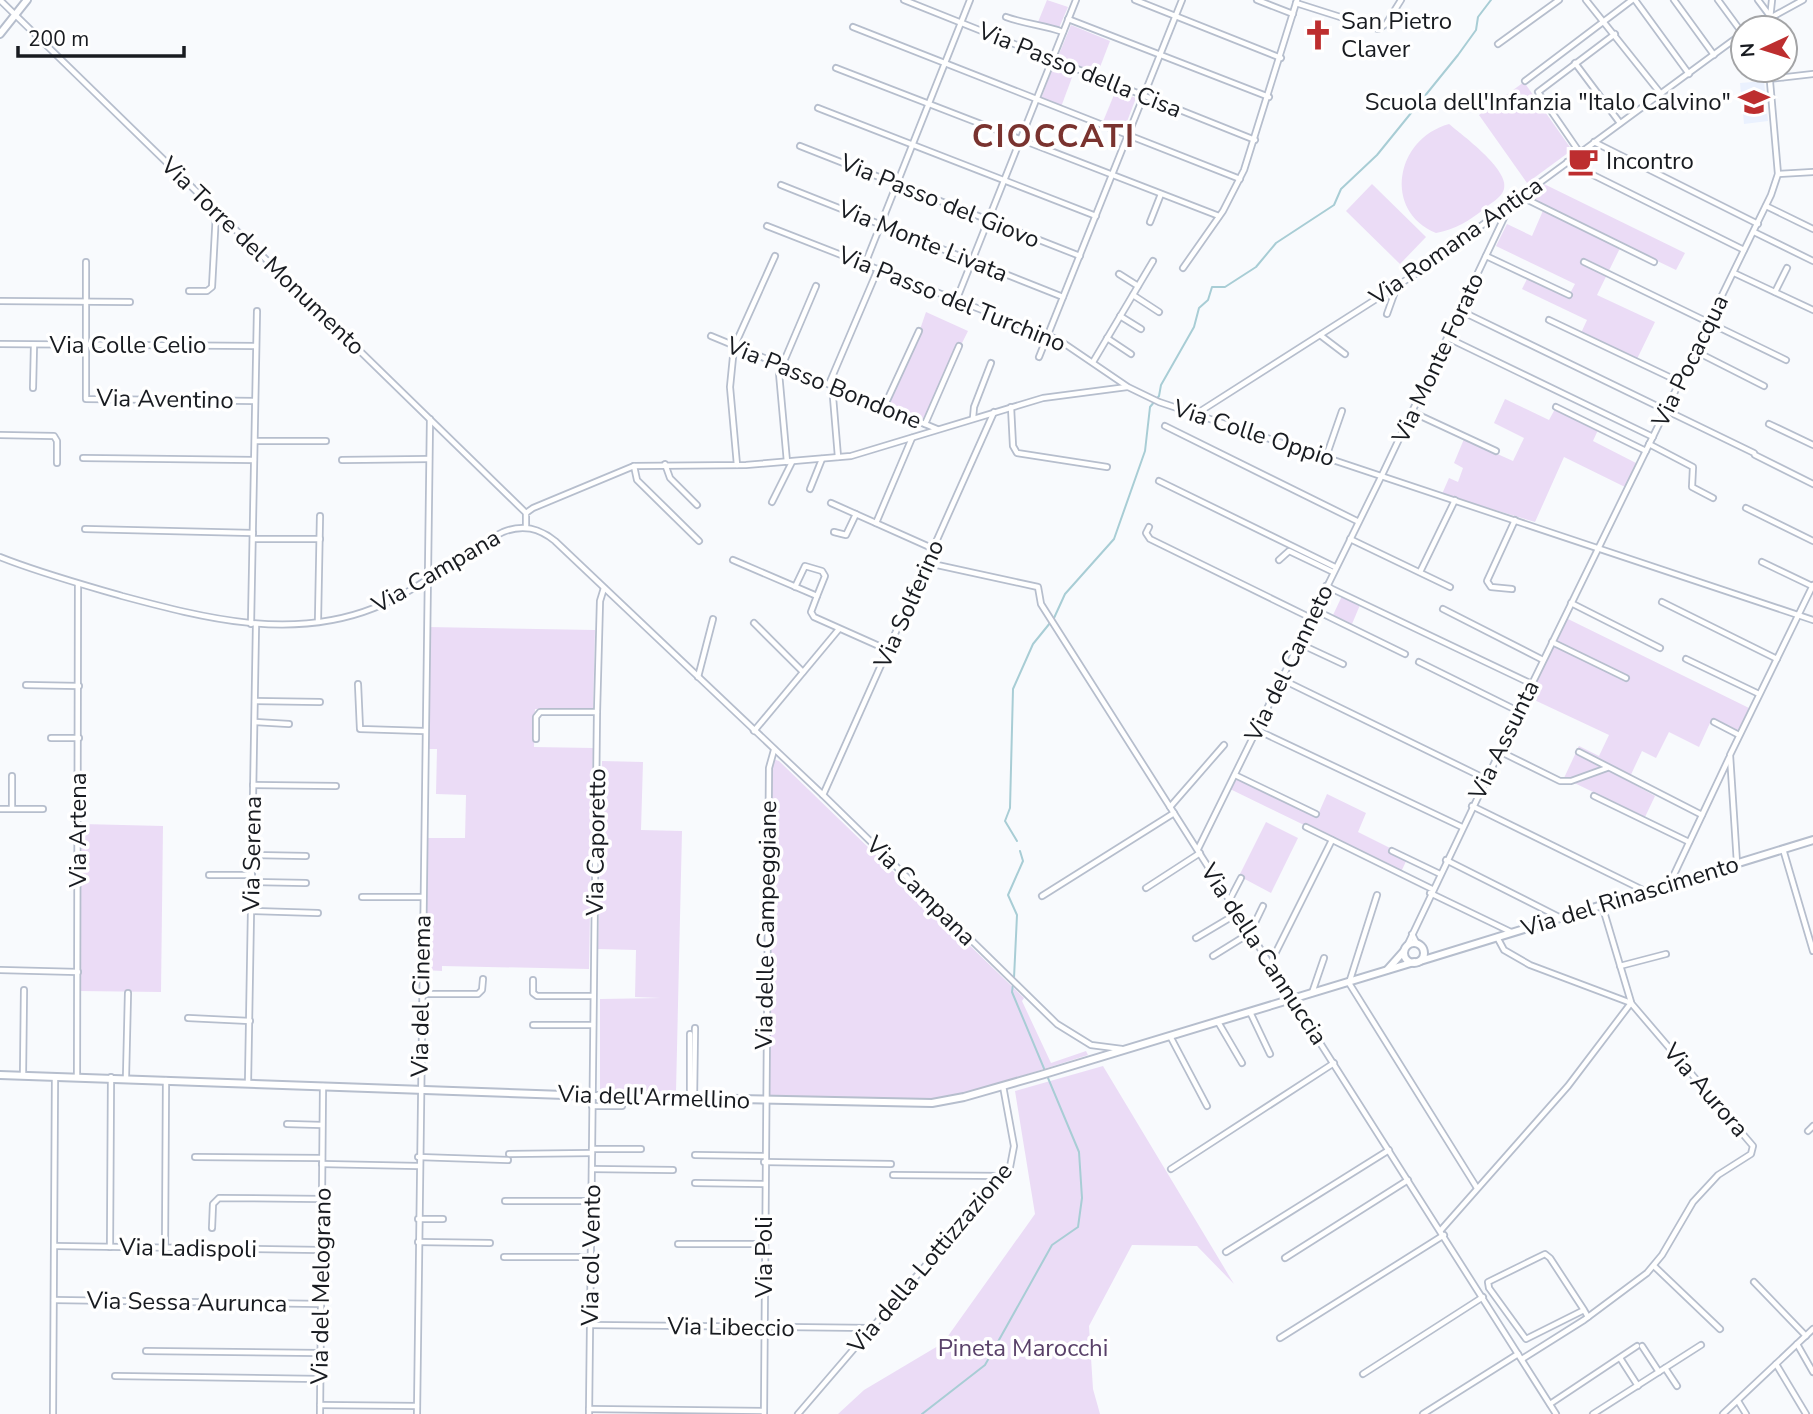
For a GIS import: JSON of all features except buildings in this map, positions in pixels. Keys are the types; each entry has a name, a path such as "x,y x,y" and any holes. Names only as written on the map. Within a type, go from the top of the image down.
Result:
{"street":[{"name":"Via Torre del Monumento","path":"0,0 526,513"},
{"path":"0,34 27,0"},
{"name":"Via Passo della Cisa","path":"904,0 1255,140"},
{"path":"865,264 970,0"},
{"path":"956,301 1076,0"},
{"path":"1135,0 1281,58"},
{"path":"1039,357 1182,0"},
{"path":"1257,0 1293,14"},
{"path":"1183,268 1219,216 1240,179 1269,97 1296,2 1378,29 1386,24 1401,0"},
{"path":"1497,44 1559,0"},
{"path":"1587,0 1661,94"},
{"path":"1525,81 1633,0 1689,74"},
{"path":"1674,0 1714,55"},
{"path":"1718,0 1729,15"},
{"path":"1758,0 1769,14"},
{"path":"1777,14 1801,1"},
{"path":"1006,17 1032,27 1045,26 1063,32"},
{"path":"1068,19 1269,97"},
{"path":"853,27 1240,179"},
{"path":"1580,153 1537,94 1540,88 1615,34"},
{"name":"Via Romana Antica","path":"1196,414 1397,286 1729,44"},
{"path":"1576,63 1620,123"},
{"path":"836,68 1219,216"},
{"path":"1770,84 1779,174 1813,172"},
{"path":"818,107 1096,216"},
{"path":"1594,142 1758,224"},
{"name":"Via Passo del Giovo","path":"800,146 1080,256"},
{"path":"1567,162 1744,250"},
{"name":"Via Pocacqua","path":"1598,548 1758,224 1779,174"},
{"name":"Via Monte Livata","path":"782,185 1063,297"},
{"path":"1150,222 1161,194"},
{"path":"1520,197 1654,262"},
{"name":"Via Monte Forato","path":"1382,475 1511,203"},
{"path":"1766,206 1813,229"},
{"path":"189,291 207,292 212,287 216,212"},
{"name":"Via Passo del Turchino","path":"767,226 1048,335 1068,344 1128,387"},
{"path":"1754,232 1813,261"},
{"path":"737,466 730,383 734,347 775,256"},
{"path":"1486,256 1569,295"},
{"path":"1093,362 1153,261"},
{"name":"Via Aventino","path":"86,262 84,394 87,400 255,401"},
{"path":"1584,262 1786,360"},
{"path":"1775,292 1787,268"},
{"path":"838,457 831,384 878,270"},
{"path":"1734,272 1813,310"},
{"path":"1119,274 1138,286"},
{"path":"772,502 789,462 779,381 782,365 817,286"},
{"path":"1387,314 1397,286"},
{"path":"1133,295 1159,312"},
{"path":"0,301 130,302"},
{"path":"1461,311 1667,409 1813,484"},
{"name":"Via Serena","path":"248,1083 255,701 253,536 257,312"},
{"path":"1120,316 1141,329"},
{"path":"1549,320 1680,382"},
{"path":"884,407 919,331"},
{"path":"1320,335 1345,354"},
{"name":"Via Passo Bondone","path":"711,336 937,429"},
{"path":"1107,338 1132,354"},
{"path":"1448,338 1653,437"},
{"name":"Via Colle Celio","path":"0,344 256,346"},
{"path":"33,388 34,345"},
{"path":"925,424 959,346"},
{"path":"1695,352 1764,386"},
{"path":"973,418 974,407 991,363"},
{"path":"526,527 526,513 634,466 737,466 861,454 1049,396 1128,387"},
{"name":"Via Colle Oppio","path":"1128,387 1159,402 1813,620"},
{"path":"1012,407 1013,446 1017,453 1107,467"},
{"path":"1556,407 1646,451"},
{"path":"1326,457 1342,411"},
{"name":"Via Solferino","path":"823,795 993,412"},
{"path":"1412,412 1496,451"},
{"name":"Via del Cinema","path":"417,1414 418,1157 430,419"},
{"path":"1769,424 1813,445"},
{"path":"1165,426 1357,521"},
{"path":"0,435 54,436 57,441 57,463"},
{"path":"876,523 913,438"},
{"path":"255,441 326,441"},
{"path":"1649,444 1693,467 1692,487 1713,498"},
{"path":"83,458 254,460"},
{"path":"342,460 429,459"},
{"path":"810,489 822,459"},
{"path":"665,464 669,477 697,505"},
{"path":"634,466 637,479 699,541"},
{"name":"Via del Canneto","path":"1199,852 1357,521 1382,475"},
{"path":"1159,481 1334,570"},
{"path":"1420,572 1455,500"},
{"path":"831,503 934,549"},
{"path":"1746,508 1813,541"},
{"path":"834,532 846,535 856,514"},
{"path":"318,620 320,516"},
{"path":"1512,589 1490,587 1487,581 1515,520"},
{"name":"Via Campana","path":"0,557 78,584 211,619 254,624 350,616 376,608 498,534 526,527 552,538 823,795 1018,987 1076,1038 1100,1047 1127,1049"},
{"path":"1149,527 1146,533 1150,539 1311,618"},
{"path":"85,529 320,539"},
{"path":"1349,538 1450,587"},
{"name":"Via Assunta","path":"1406,947 1598,548"},
{"path":"1279,560 1283,553 1289,551 1334,570"},
{"path":"733,560 817,596"},
{"path":"1670,884 1813,585 1762,562"},
{"name":"Via della Cannuccia","path":"928,563 1036,585 1054,624 1556,1414"},
{"path":"795,587 805,566 822,571 825,576 811,612 813,616 888,650"},
{"name":"Via Artena","path":"77,1076 78,584"},
{"path":"1326,586 1532,684"},
{"name":"Via Caporetto","path":"593,1096 597,712 600,603 604,588"},
{"path":"1662,602 1777,659"},
{"path":"1571,603 1660,648"},
{"path":"1315,610 1405,654"},
{"path":"1443,610 1543,660"},
{"path":"698,677 713,619"},
{"path":"754,623 803,672"},
{"path":"754,731 839,629"},
{"path":"1552,642 1626,678"},
{"path":"1298,643 1343,664"},
{"path":"1686,659 1759,694"},
{"path":"1419,662 1518,711"},
{"path":"1281,679 1486,779"},
{"path":"358,684 360,729 424,731"},
{"path":"26,685 79,686"},
{"path":"255,701 320,702"},
{"path":"536,739 536,717 540,712 597,712"},
{"path":"254,722 289,724"},
{"path":"1714,722 1740,735"},
{"path":"1257,730 1462,827"},
{"path":"51,738 79,738"},
{"path":"1170,807 1224,745"},
{"name":"Via delle Campeggiane","path":"764,1100 769,766 774,750"},
{"path":"1499,751 1560,781 1571,781 1608,767"},
{"path":"1578,752 1702,816"},
{"path":"1730,755 1737,863"},
{"path":"1235,775 1316,814"},
{"path":"12,776 12,807"},
{"path":"253,785 336,786"},
{"path":"1594,796 1689,842"},
{"path":"1472,806 1646,891"},
{"path":"0,809 43,809"},
{"path":"1042,896 1174,813"},
{"path":"1306,827 1511,932"},
{"path":"1270,964 1332,840"},
{"name":"Via del Rinascimento","path":"1294,999 1813,840"},
{"path":"1783,849 1813,951"},
{"path":"1392,851 1440,874"},
{"path":"1146,888 1199,852"},
{"path":"252,855 306,856"},
{"path":"1446,860 1561,918"},
{"path":"209,875 306,883"},
{"path":"1229,900 1241,878"},
{"path":"1377,895 1349,983 1477,1188"},
{"path":"362,897 422,897"},
{"path":"1280,1338 1442,1233 1477,1188 1568,1086 1631,1003 1602,905"},
{"path":"1213,956 1250,933 1263,906"},
{"path":"251,911 318,913"},
{"path":"1196,938 1238,913"},
{"path":"1411,933 1420,945 1423,956 1415,962 1406,958 1406,947 1420,945 1446,953"},
{"name":"Via Aurora","path":"1423,1414 1588,1317 1654,1266 1693,1202 1712,1181 1751,1154 1753,1148 1631,1003 1530,965 1504,950 1497,937"},
{"name":"Via del Rinascimento","path":"1386,970 1406,947"},
{"path":"1620,966 1666,954"},
{"path":"1311,994 1324,958"},
{"path":"0,970 78,972"},
{"path":"421,994 478,994 482,990 483,979"},
{"path":"533,979 533,993 537,996 593,996"},
{"path":"23,1075 24,990"},
{"path":"126,1077 128,992"},
{"name":"Via dell'Armellino","path":"0,1075 126,1077 692,1099 926,1103 958,1099 1294,999"},
{"path":"1250,1012 1270,1054"},
{"path":"188,1018 250,1021"},
{"path":"1218,1022 1242,1063"},
{"path":"533,1025 593,1025"},
{"path":"692,1099 695,1028"},
{"path":"690,1034 692,1099"},
{"path":"1170,1036 1207,1106"},
{"path":"1171,1170 1334,1063"},
{"path":"52,1414 55,1076"},
{"path":"110,1247 111,1077"},
{"path":"165,1247 166,1079"},
{"name":"Via del Melograno","path":"320,1414 323,1086"},
{"name":"Via della Lottizzazione","path":"799,1414 1012,1165 1015,1149 1003,1086"},
{"name":"Via col Vento","path":"589,1412 593,1096"},
{"name":"Via Poli","path":"764,1100 764,1413"},
{"path":"592,1106 622,1105"},
{"path":"287,1124 322,1125"},
{"path":"418,1157 508,1157 642,1149"},
{"path":"1226,1252 1389,1150"},
{"path":"695,1155 891,1164"},
{"name":"Via del Melograno","path":"195,1157 322,1161"},
{"path":"322,1161 418,1166"},
{"path":"592,1169 673,1170"},
{"path":"893,1175 1004,1177"},
{"path":"1285,1258 1408,1180"},
{"path":"695,1183 764,1184"},
{"path":"212,1228 213,1204 219,1198 321,1199"},
{"path":"505,1201 591,1201"},
{"path":"418,1219 443,1219"},
{"path":"418,1242 491,1243"},
{"path":"678,1244 764,1244"},
{"name":"Via Ladispoli","path":"55,1246 321,1250"},
{"path":"1584,1310 1532,1338 1525,1339 1488,1284 1545,1254 1584,1310 1588,1317"},
{"path":"504,1256 590,1257"},
{"path":"1654,1266 1720,1329"},
{"path":"1754,1282 1806,1336"},
{"path":"1363,1374 1483,1297"},
{"name":"Via Sessa Aurunca","path":"54,1300 321,1304"},
{"name":"Via Libeccio","path":"590,1325 873,1328"},
{"path":"1723,1414 1813,1330"},
{"path":"1797,1344 1813,1372"},
{"path":"1593,1414 1701,1345"},
{"path":"1550,1404 1640,1346 1659,1372"},
{"path":"146,1351 320,1353"},
{"path":"1620,1358 1638,1385"},
{"path":"1776,1364 1806,1414"},
{"path":"1665,1368 1677,1386"},
{"path":"115,1376 320,1378"},
{"path":"1738,1401 1746,1414"},
{"path":"320,1405 417,1406"},
{"path":"589,1412 764,1413"}],"shaded area":[{"name":"Scuola dell'Infanzia \"Italo Calvino\"","path":"1740,84 1764,84 1768,121 1744,124"}],"green space":[{"path":"1047,0 1068,7 1058,30 1038,22"},
{"path":"1071,25 1110,41 1097,75 1057,59"},
{"path":"1054,64 1074,72 1061,107 1041,99"},
{"path":"1524,82 1572,150 1527,183 1479,115"},
{"path":"1116,90 1136,98 1123,132 1102,124"},
{"path":"1449,124 1493,163 1504,181 1504,189 1496,200 1468,220 1449,230 1436,233 1419,223 1408,209 1402,176 1407,159 1417,144 1431,132"},
{"path":"1372,184 1426,237 1400,264 1346,211"},
{"path":"1544,184 1685,253 1676,270 1622,244 1597,295 1655,322 1637,359 1581,333 1587,320 1522,289 1527,279 1568,297 1575,284 1496,246 1507,224 1532,236 1545,206 1526,197"},
{"path":"926,312 968,331 961,345 958,344 923,422 886,405 914,347"},
{"path":"1505,399 1549,420 1555,409 1598,430 1593,441 1636,463 1625,487 1564,457 1535,522 1442,494 1449,478 1458,482 1463,468 1454,463 1464,439 1513,461 1524,438 1494,423"},
{"path":"1342,596 1360,605 1352,624 1333,615"},
{"path":"1566,618 1749,708 1736,736 1710,723 1699,747 1669,732 1656,758 1642,751 1628,781 1655,796 1645,817 1564,778 1579,746 1599,756 1609,735 1528,697"},
{"path":"428,627 595,630 593,710 535,709 534,747 593,748 589,969 442,966 442,971 425,970 427,838 465,838 466,795 436,794 437,749 425,749"},
{"path":"773,759 779,761 1024,998 1022,1001 1051,1063 1086,1051 1088,1055 949,1099 905,1103 767,1096 770,768"},
{"path":"602,761 643,762 641,830 682,831 676,1092 600,1090 600,999 661,998 635,997 636,950 598,949"},
{"path":"1236,778 1317,817 1327,794 1366,813 1358,832 1408,857 1401,872 1230,789"},
{"path":"1266,822 1298,838 1271,893 1239,876"},
{"path":"82,824 163,826 161,992 79,991"},
{"name":"Pineta Marocchi","path":"1103,1066 1234,1284 1197,1246 1132,1245 1089,1326 1093,1389 1100,1414 838,1414 864,1390 943,1343 1035,1214 1015,1091"}],"waterway":[{"path":"1054,618 1065,594 1114,539 1145,451 1150,407 1159,396 1161,385 1194,327 1199,308 1208,300 1212,287 1225,287 1256,267 1276,243 1334,205 1341,189 1377,155 1458,55 1476,30 1478,17 1491,0"},
{"path":"1017,841 1005,821 1010,808 1013,689 1033,644 1050,623"},
{"path":"1014,978 1017,915 1008,895 1023,861 1020,851"},
{"path":"922,1414 985,1365 1052,1245 1078,1227 1082,1198 1079,1152 1012,992 1013,984"}],"place":[{"name":"San Pietro Claver","path":"1318,35"},
{"name":"Scuola dell'Infanzia \"Italo Calvino\"","path":"1754,102"},
{"name":"Incontro","path":"1583,161"}],"district":[{"name":"CIOCCATI","path":"1054,136"}]}
